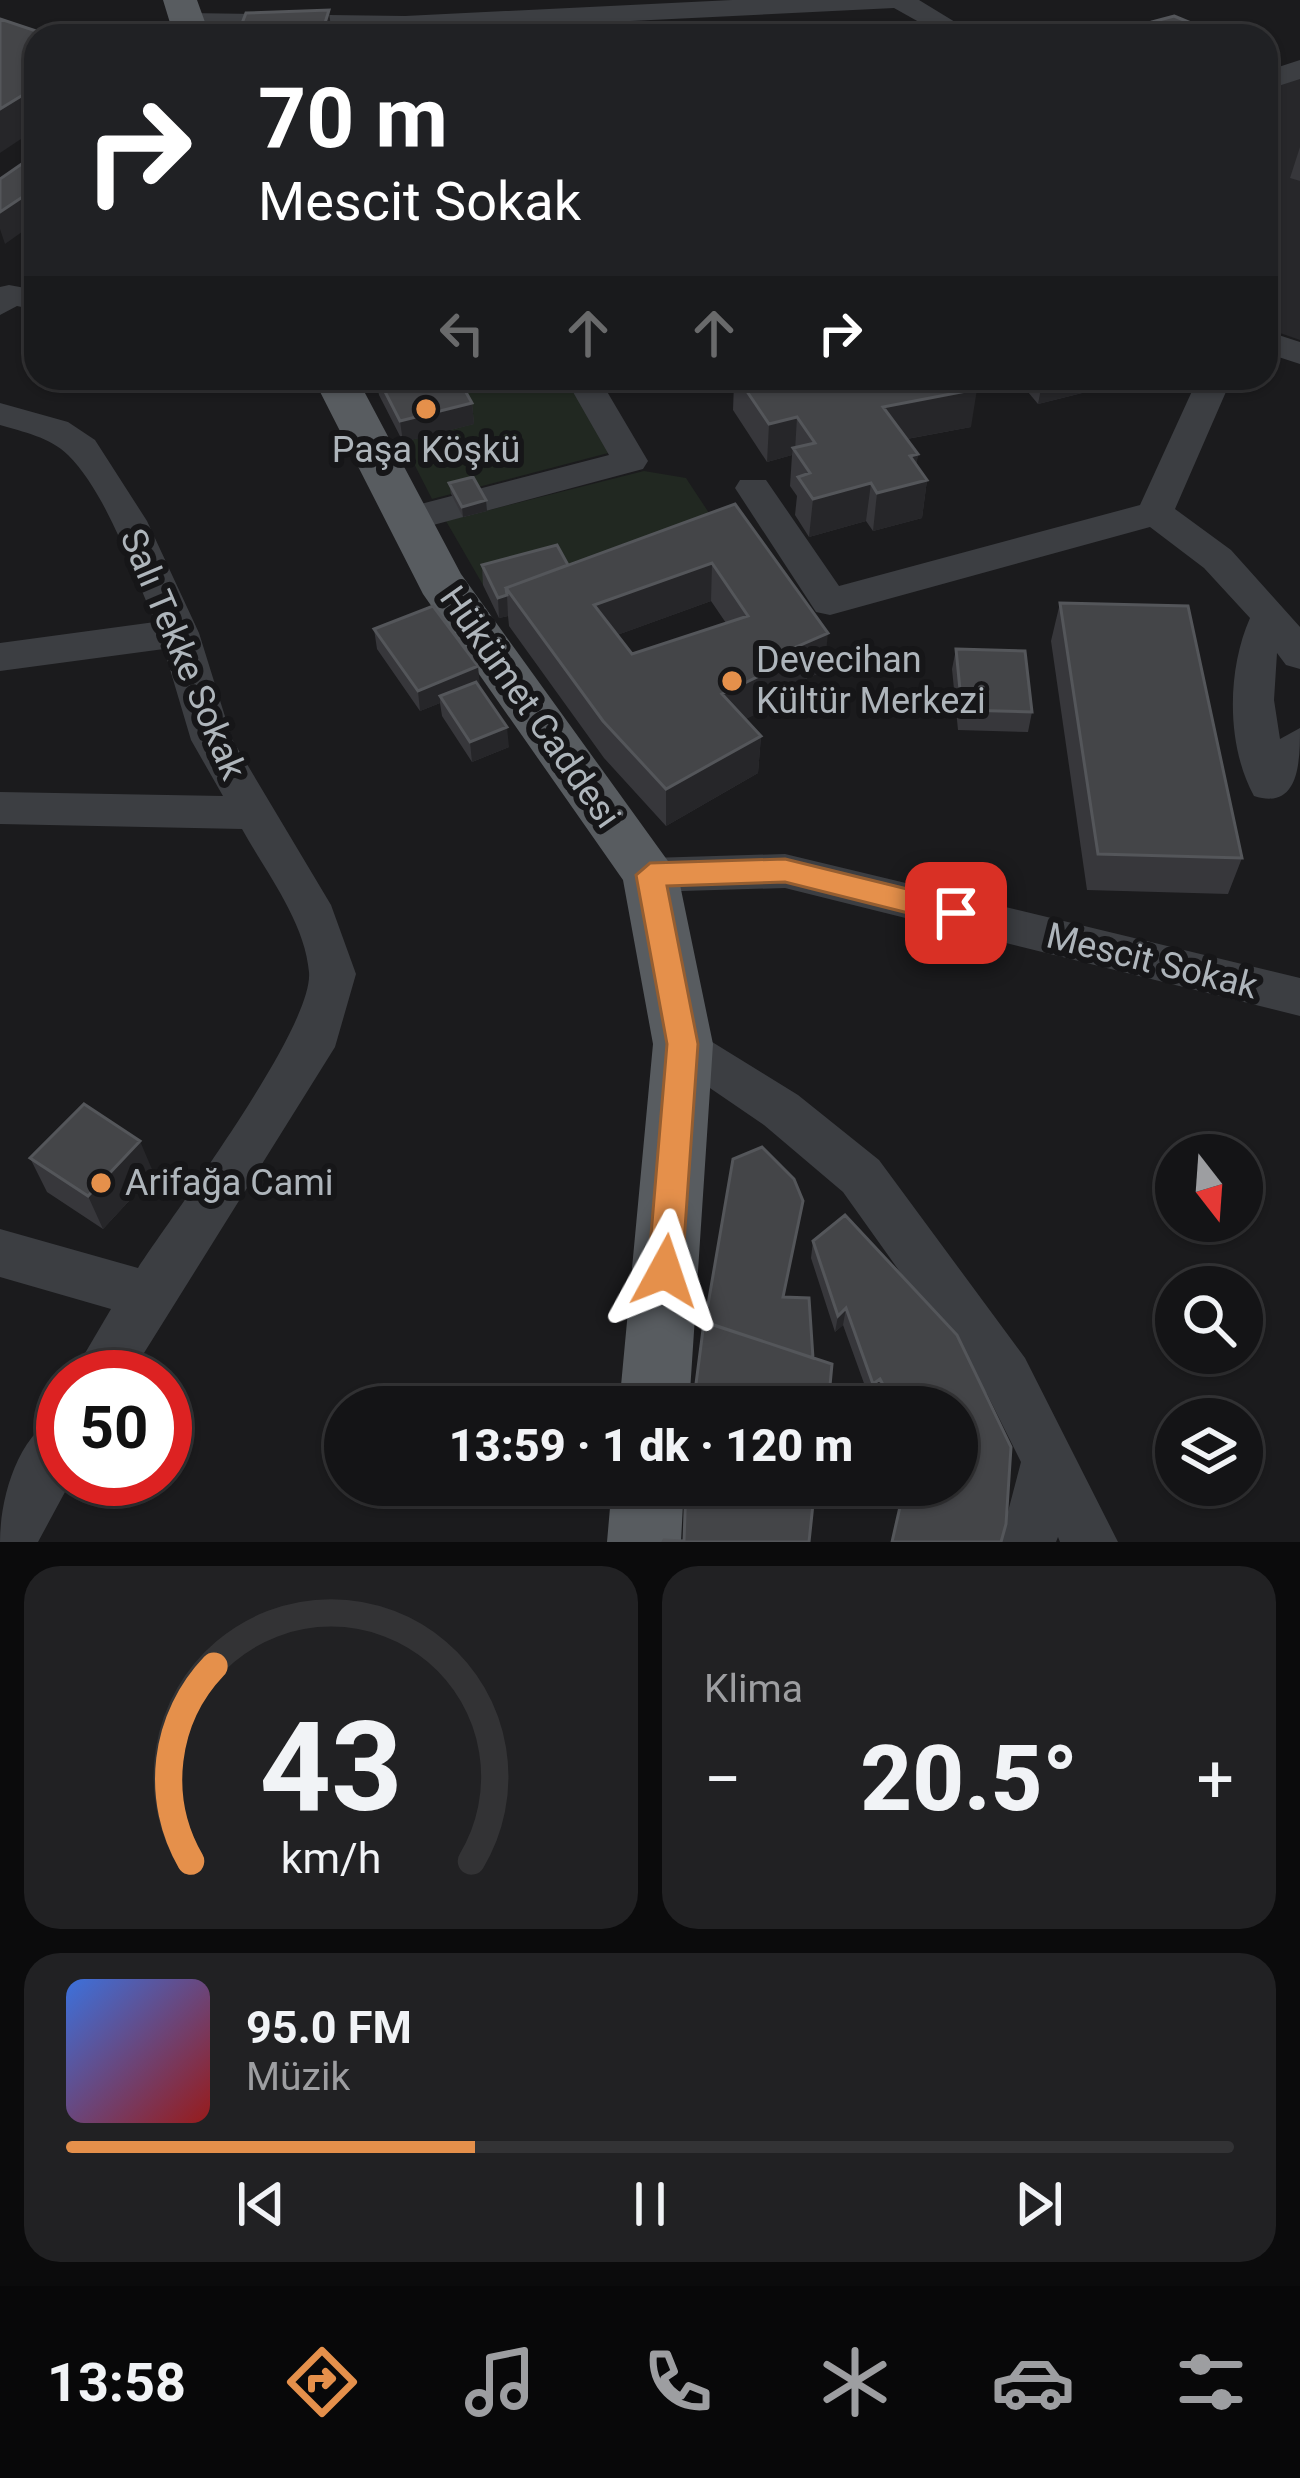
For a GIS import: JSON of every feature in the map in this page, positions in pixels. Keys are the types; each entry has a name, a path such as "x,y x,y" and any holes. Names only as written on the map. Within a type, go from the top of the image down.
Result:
{"main road":[{"name":"Hükümet Caddesi","path":"340,390 407,520 491,660 650,875 682,1044 656,1386"},
{"path":"644,1542 647,1506"}],"street":[{"path":"187,19 260,0"},
{"path":"490,24 741,4 900,0 943,24"},
{"path":"187,19 291,24"},
{"path":"407,520 630,461 589,390"},
{"path":"1155,513 1210,390"},
{"name":"Salı Tekke Sokak","path":"0,414 55,430 82,448 134,530 179,633 212,740 315,918 333,974 318,1033 115,1350"},
{"path":"754,488 830,602 1155,513 1201,539 1300,655"},
{"path":"1270,616 1258,638 1249,692 1269,785 1300,743"},
{"path":"0,657 179,633"},
{"path":"0,808 252,813"},
{"name":"Mescit Sokak","path":"650,875 785,871 1300,997"},
{"path":"682,1044 781,1110 861,1176 1006,1376 1090,1542"},
{"path":"0,1253 150,1296"},
{"path":"1028,1542 1048,1460"},
{"path":"8,1542 36,1490"}],"shaded area":[{"path":"1300,78 1300,340 1278,332 1278,86"},
{"path":"376,390 575,390 612,452 432,499 403,442 473,424 379,395"},
{"path":"644,471 686,478 726,539 483,585 446,521"}],"building":[{"path":"329,10 325,24 242,24 246,13"},
{"path":"1174,16 1193,24 1152,24"},
{"path":"0,19 24,27 24,94 0,109"},
{"path":"24,162 24,196 0,212 0,179"},
{"path":"384,390 465,390 472,403 400,421"},
{"path":"746,390 972,390 883,407 918,454 910,456 927,480 877,493 871,483 813,499 798,477 810,473 793,448 815,443 797,417 769,424"},
{"path":"473,477 486,500 462,507 449,483"},
{"path":"735,504 828,633 780,654 784,664 722,694 761,736 666,789 603,721 506,588","holes":["712,563 748,616 632,654 594,605"]},
{"path":"557,545 568,565 506,588 507,595 498,598 482,565"},
{"path":"1060,603 1188,606 1242,858 1098,854"},
{"path":"433,606 478,666 418,691 374,629"},
{"path":"956,649 1025,651 1032,712 962,710"},
{"path":"476,682 507,727 470,742 440,696"},
{"path":"84,1104 140,1141 88,1196 30,1158"},
{"path":"762,1147 794,1179 803,1201 783,1297 809,1298 813,1358 705,1322 733,1159"},
{"path":"845,1215 957,1335 1011,1447 1001,1542 892,1542 900,1506 978,1506 978,1386 884,1386 880,1379 873,1384 846,1308 838,1316 813,1241"},
{"path":"704,1322 832,1364 830,1386 696,1386"},
{"path":"685,1506 813,1506 809,1542 663,1542 684,1541"}],"place":[{"name":"Paşa Köşkü","path":"426,409"},
{"name":"Devecihan Kültür Merkezi","path":"732,681"},
{"name":"Arifağa Cami","path":"101,1183"}],"route":[{"path":"665,1271 682,1044 650,875 785,871 956,913"}]}
